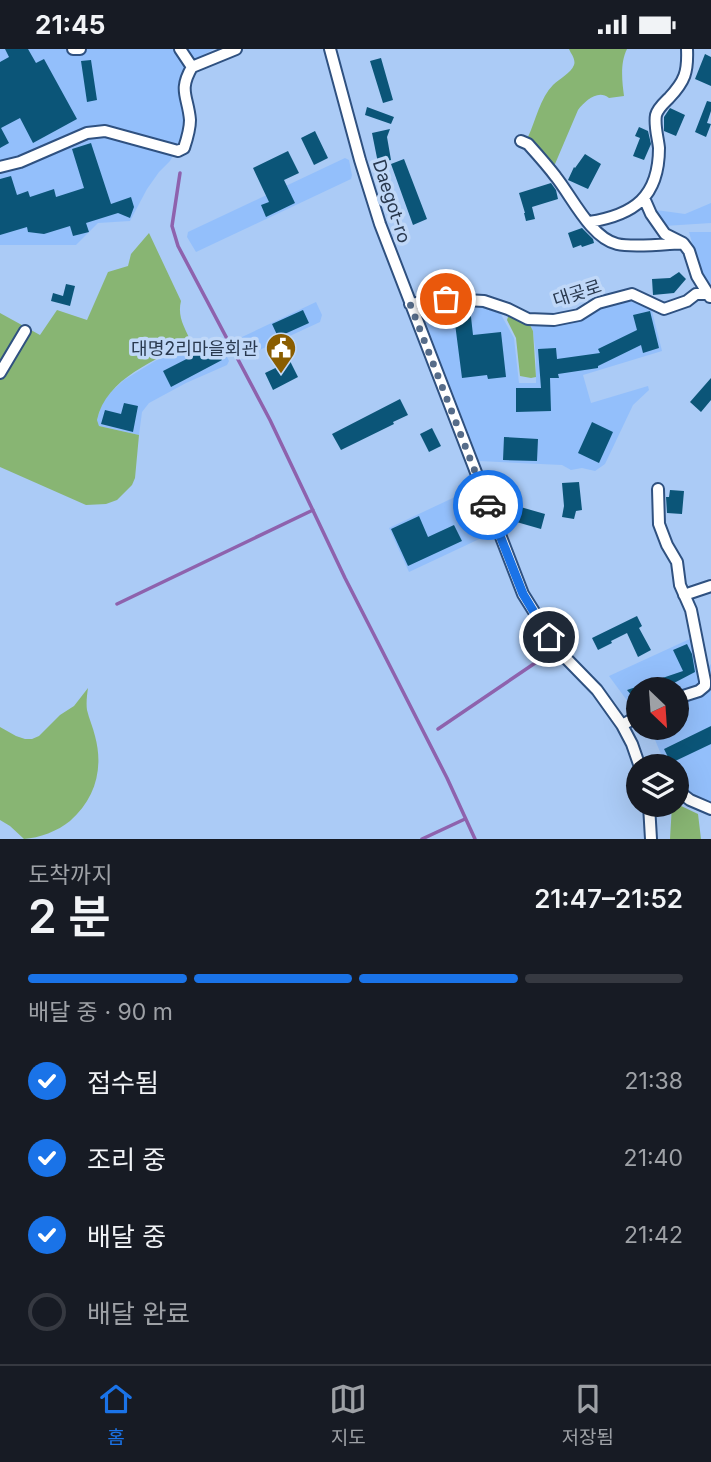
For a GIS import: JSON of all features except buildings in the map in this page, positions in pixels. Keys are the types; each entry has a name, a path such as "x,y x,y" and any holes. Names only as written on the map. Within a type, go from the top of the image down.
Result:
{"street":[{"path":"73,49 80,49"},
{"path":"180,49 192,67"},
{"path":"0,167 20,162 96,131 105,131 178,151 184,148 190,127 185,80 192,67 236,49"},
{"name":"Daegot-ro","path":"330,49 380,225 523,594 558,650 597,690 622,725 635,754"},
{"path":"589,222 618,215 644,198 652,186 657,174 659,142 655,118 659,108 684,78 688,66 687,49"},
{"path":"521,141 527,143 557,177 601,236 616,244 649,246 682,243"},
{"path":"644,198 665,234 682,243 689,251 697,276 710,296"},
{"name":"대곶로","path":"410,304 446,299 484,301 528,319 554,320 579,314 598,303 632,295 664,309 687,301 696,294 710,296"},
{"path":"0,373 25,331"},
{"path":"658,489 659,524 677,562 680,585 691,610 705,681 705,686 690,694"},
{"path":"684,595 711,586"},
{"path":"622,725 626,723"},
{"path":"689,799 711,809"},
{"path":"650,817 651,839"}],"shaded area":[{"path":"0,49 214,49 186,67 179,94 184,121 179,144 170,161 147,189 130,221 98,223 76,245 0,245"},
{"path":"345,158 349,160 351,179 196,252 187,237 188,232"},
{"path":"711,203 711,223 664,226 656,210 685,214"},
{"path":"689,232 711,232 711,290 699,268"},
{"path":"632,298 651,307 662,351 583,375 591,403 648,386 649,390 633,405 605,464 595,471 582,468 571,470 562,465 479,461 422,313 432,304 471,303 499,311 514,338 519,383 536,383 536,356 533,331 529,323"},
{"path":"316,302 322,315 320,322 251,354 242,337"},
{"path":"219,341 229,361 227,365 149,403 142,412 139,435 99,426 97,420 102,403 124,380 191,342 196,351"},
{"path":"472,489 490,534 409,572 389,528"},
{"path":"694,637 702,684 690,689 690,677 626,677 626,699 609,676"},
{"path":"711,664 711,803 697,798 689,791 689,754 661,754 655,740 690,740 690,699 703,695 708,690 706,669"}],"green space":[{"path":"569,49 627,49 622,66 624,96 609,98 596,95 584,103 578,110 552,167 538,153 528,137 549,90 574,65"},
{"path":"149,233 181,301 181,317 191,342 134,372 121,382 102,405 97,420 99,426 139,435 135,478 132,485 117,500 106,504 86,505 0,467 0,313 40,335 57,310 87,320 108,272 128,266 131,254"},
{"path":"512,316 529,323 533,331 536,377 520,376 516,338 507,320"},
{"path":"88,688 87,710 98,748 98,772 91,793 79,812 65,825 24,839 0,820 0,727 25,739 39,736 60,715 74,706"},
{"path":"689,810 698,814 701,839 670,839 671,817 689,817"}],"waterway":[{"path":"180,173 172,226 178,246 270,420 475,839"},
{"path":"117,604 313,510"},
{"path":"438,729 541,659"},
{"path":"422,839 465,819"}],"way so far":[{"path":"446,299 410,304 488,505"}],"place":[{"name":"대명2리마을회관","path":"281,375"}],"route":[{"path":"488,505 523,594 549,637"}]}
